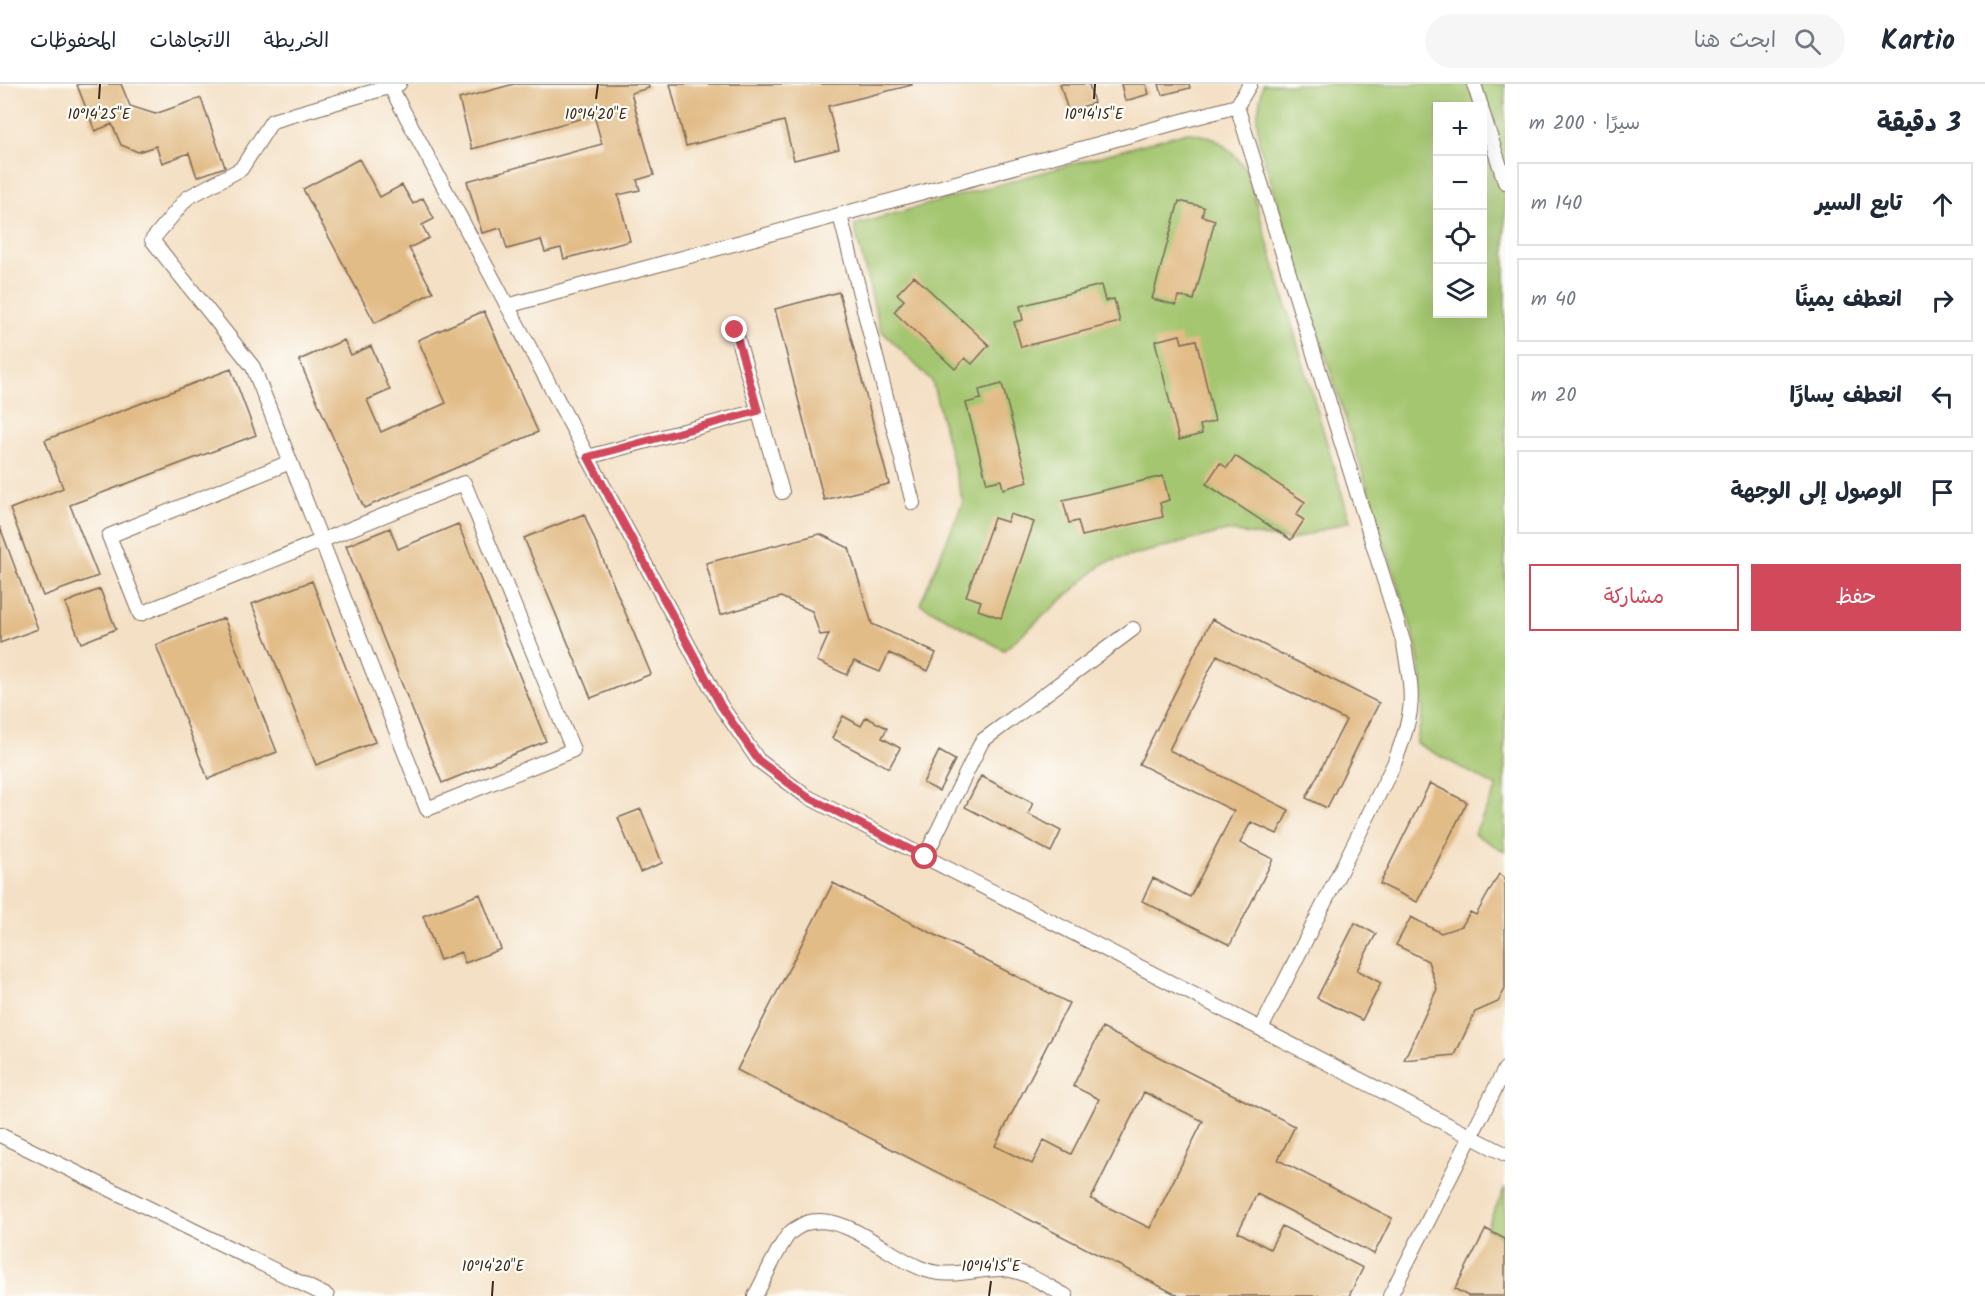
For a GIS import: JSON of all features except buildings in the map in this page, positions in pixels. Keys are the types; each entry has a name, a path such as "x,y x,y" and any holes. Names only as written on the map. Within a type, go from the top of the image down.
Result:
{"lane":[{"path":"507,306 1237,106 1250,84"},
{"path":"1474,84 1480,102"},
{"path":"290,462 109,536 141,614 321,540 464,483 573,750 427,809 321,540 290,462 253,367 152,240 187,198 241,169 272,121 394,85 507,306 721,706 758,760 806,796 1505,1154"},
{"path":"1237,106 1404,644 1410,689 1410,710 1403,741 1394,764 1261,1029"},
{"path":"1487,126 1505,182"},
{"path":"840,215 913,503"},
{"path":"735,330 782,492"},
{"path":"588,457 758,411"},
{"path":"925,857 982,741 1133,629"},
{"path":"1390,1296 1505,1069"},
{"path":"0,1135 327,1296"},
{"path":"756,1296 789,1233 806,1224 825,1221 843,1226 915,1266 929,1271 942,1274 1003,1269 1017,1271 1066,1296"}],"green space":[{"path":"1263,84 1505,84 1505,852 1474,834 1497,787 1416,743 1423,713 1422,680 1415,640 1259,143 1257,118"},
{"path":"1187,132 1214,138 1232,152 1246,169 1350,521 1291,540 1226,531 1104,563 1004,650 920,604 963,502 932,381 880,329 854,225"},
{"path":"1505,1187 1505,1239 1486,1229"}],"route":[{"path":"735,330 758,411 588,457 721,706 758,760 806,796 925,857"}]}
